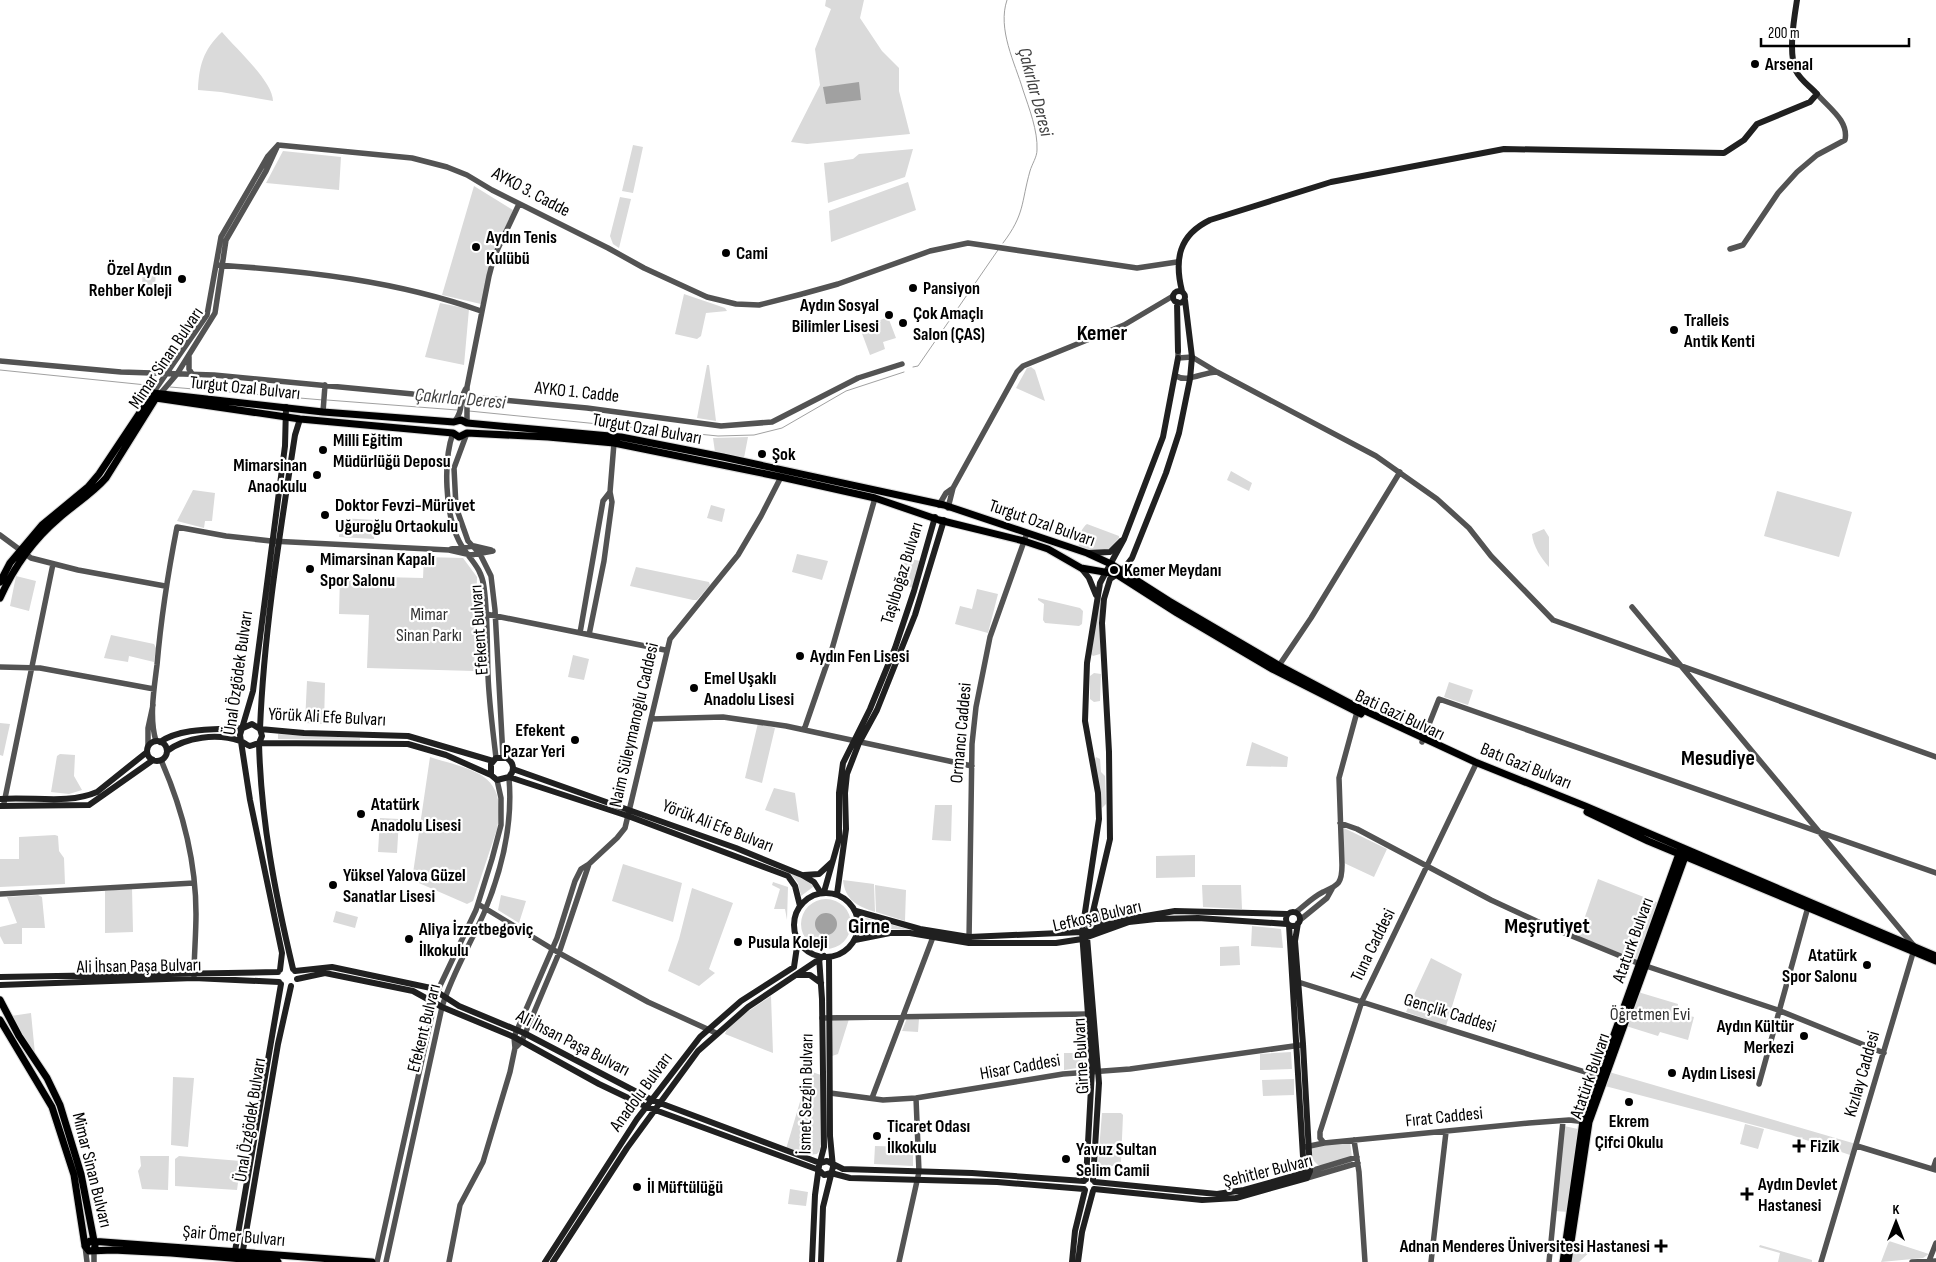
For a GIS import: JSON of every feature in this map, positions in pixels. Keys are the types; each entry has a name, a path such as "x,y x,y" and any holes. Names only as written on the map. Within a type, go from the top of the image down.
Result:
{"main road":[{"path":"1084,935 1099,819 1098,793 1085,721 1084,698 1089,639 1096,598 1106,571 1112,564 1124,538 1163,437 1176,376 1178,354 1175,297 1179,278 1177,262 1184,242 1198,226 1210,220 1331,182 1504,149 1724,153 1744,140 1758,124 1810,102 1817,94 1803,82 1796,70 1793,51 1797,0"},
{"path":"1084,935 1094,908 1110,839 1109,752 1102,622 1107,586 1132,558 1166,473 1179,433 1190,379 1192,357 1185,300 1175,297"},
{"name":"Turgut Ozal Bulvarı","path":"156,394 323,412 454,422 461,420 465,414 621,437 772,471 939,505 1087,553 1112,564 1119,572"},
{"name":"Turgut Ozal Bulvarı","path":"156,394 286,418 453,433 460,437 467,433 548,437 614,444 772,471 781,476 875,498 944,520 1024,541 1048,550 1081,568 1119,572"},
{"name":"Mimar Sinan Bulvarı","path":"0,582 22,552 59,518 97,488 156,394"},
{"name":"Ünal Özgödek Bulvarı","path":"286,407 262,675 260,729 262,736 259,743 261,798 268,844 294,970"},
{"name":"Efekent Bulvarı","path":"465,414 467,433"},
{"name":"Ünal Özgödek Bulvarı","path":"279,971 282,953 250,800 240,735 252,691 275,541 295,435 300,419"},
{"path":"453,433 454,422"},
{"path":"935,517 934,510 939,505"},
{"path":"944,520 949,515 948,508"},
{"name":"Taşlıboğaz Bulvarı","path":"823,893 834,859 840,830 840,776 895,648 914,591 935,517"},
{"name":"Taşlıboğaz Bulvarı","path":"837,894 846,829 845,794 847,774 856,742 877,710 912,623 944,520"},
{"path":"1087,553 1110,552 1124,538"},
{"name":"Mimar Sinan Bulvarı","path":"0,598 22,552"},
{"path":"1081,568 1089,578 1096,598"},
{"name":"Batı Gazi Bulvarı","path":"1119,572 1277,668 1423,740 1585,806 1808,907 1914,950 1936,956"},
{"name":"Bati Gazi Bulvarı","path":"1277,668 1357,712 1423,740 1475,766 1683,852"},
{"name":"Yörük Ali Efe Bulvarı","path":"158,742 167,737 182,734 243,728 252,724 260,729 304,733 408,736 497,759"},
{"name":"Yörük Ali Efe Bulvarı","path":"167,751 191,740 224,738 250,746 259,743 408,744 446,755 492,775"},
{"path":"158,742 165,745 167,751 161,760 153,760 89,805 2,802 77,798 90,795 97,792 158,742"},
{"path":"148,749 153,760"},
{"path":"497,759 510,760 513,769 509,777 497,780 492,775 490,767 497,759"},
{"name":"Yörük Ali Efe Bulvarı","path":"513,769 629,812 788,876 795,886 800,906"},
{"name":"Yörük Ali Efe Bulvarı","path":"509,777 702,834 802,875 814,882 823,893"},
{"name":"Batı Gazi Bulvarı","path":"1683,852 1936,961"},
{"name":"Ataturk Bulvarı","path":"1586,1122 1683,852"},
{"path":"802,875 819,874 834,859"},
{"path":"823,893 837,894 848,901 856,911 858,926 855,940 846,950 823,957 807,950 798,940 794,924 800,906 808,898 823,893"},
{"path":"1094,908 1099,920 1112,924"},
{"name":"Lefkoşa Bulvarı","path":"856,911 920,929 969,940"},
{"name":"Lefkoşa Bulvarı","path":"1084,935 1112,924 1146,915 1175,911 1287,914"},
{"path":"1294,981 1295,941 1299,921 1296,912 1287,914 1285,919 1288,924 1300,1045 1307,1174"},
{"name":"Lefkoşa Bulvarı","path":"855,940 890,932 969,940 1084,935 1129,922 1156,919 1198,918 1288,924"},
{"path":"1288,924 1293,926 1299,921"},
{"name":"Girne Bulvarı","path":"1084,935 1088,1014 1095,1070"},
{"name":"Girne Bulvarı","path":"1078,1262 1091,1184 1095,1070 1084,935"},
{"name":"Anadolu Bulvarı","path":"545,1262 647,1107 707,1029 741,1001 794,968 798,940"},
{"path":"823,957 825,1017"},
{"name":"Anadolu Bulvarı","path":"554,1261 627,1148 698,1051 716,1033 748,1007 823,957"},
{"name":"İsmet Sezgin Bulvarı","path":"821,1262 823,1207 832,1165 830,1093 821,983 823,957"},
{"path":"287,967 294,970 297,979 291,986 280,983 279,971 287,967"},
{"name":"Ali İhsan Paşa Bulvarı","path":"294,970 322,967 341,968 409,983 436,992 459,1006 515,1033 522,1041 599,1084 647,1107 819,1170 824,1175 831,1173"},
{"name":"Ali İhsan Paşa Bulvarı","path":"0,985 54,983 105,978 279,971"},
{"name":"Ali İhsan Paşa Bulvarı","path":"297,979 325,973 413,991 442,1007 515,1033 524,1033 652,1100 820,1163 827,1161 832,1165"},
{"path":"794,976 810,974 821,983"},
{"name":"Ali İhsan Paşa Bulvarı","path":"0,977 54,975 105,978"},
{"name":"Ali İhsan Paşa Bulvarı","path":"194,975 280,983"},
{"name":"Ünal Özgödek Bulvarı","path":"238,1256 280,983"},
{"name":"Ünal Özgödek Bulvarı","path":"238,1256 278,1044 291,986"},
{"name":"Mimar Sinan Bulvarı","path":"0,1000 23,1044 47,1078 60,1105 94,1246"},
{"name":"İsmet Sezgin Bulvarı","path":"812,1262 813,1220 820,1163 824,1147 825,1017"},
{"name":"Mimar Sinan Bulvarı","path":"0,1020 52,1107 70,1150"},
{"name":"Atatürk Bulvarı","path":"1563,1262 1586,1122"},
{"name":"Atatürk Bulvarı","path":"1568,1262 1586,1122"},
{"name":"Şehitler Bulvarı","path":"832,1165 843,1169 919,1172 1217,1194 1244,1190 1307,1174"},
{"name":"Şehitler Bulvarı","path":"831,1173 850,1178 997,1182 1084,1190 1091,1184"},
{"name":"Mimar Sinan Bulvarı","path":"77,1174 85,1246"},
{"path":"1072,1262 1075,1231 1084,1190 1091,1184"},
{"name":"Şair Ömer Bulvarı","path":"85,1246 89,1241 94,1246 238,1256 372,1262"},
{"name":"Şair Ömer Bulvarı","path":"238,1256 278,1262"}],"street":[{"path":"1730,249 1743,245 1778,193 1802,167 1817,155 1845,140 1846,131 1844,125 1817,94"},
{"name":"AYKO 3. Cadde","path":"278,145 424,160 467,174 518,204 698,293 736,304 759,305 838,284 930,251 968,243 1137,268 1177,262"},
{"name":"Mimar Sinan Bulvarı","path":"156,394 177,374 215,313 221,237 268,156 278,145"},
{"path":"465,414 465,396 481,311 494,257 518,204"},
{"path":"218,265 329,275 429,294 481,311"},
{"name":"Mimar Sinan Bulvarı","path":"156,394 207,314 211,305 218,265"},
{"path":"948,508 953,488 1017,372 1023,366 1124,324 1175,297"},
{"path":"190,353 188,364 192,374"},
{"path":"1178,354 1192,357 1352,443 1400,472 1452,511 1553,620 1936,757"},
{"name":"AYKO 1. Cadde","path":"0,361 166,376 192,374 412,394 465,396 587,408 721,426 772,422 858,378 902,364"},
{"path":"1176,376 1181,379 1190,379 1205,372 1217,372"},
{"path":"323,412 326,385"},
{"name":"Ünal Özgödek Bulvarı","path":"300,419 303,410"},
{"name":"Efekent Bulvarı","path":"453,433 447,455 448,492 455,531 483,580 489,687 497,759"},
{"name":"Efekent Bulvarı","path":"467,433 455,461 456,507 461,526 468,541 480,554 491,576 496,616 497,759"},
{"path":"589,635 604,561 612,502 610,492 614,444"},
{"path":"772,471 773,490"},
{"path":"1277,668 1400,472"},
{"name":"Naim Süleymanoğlu Caddesi","path":"515,1033 552,948 581,869 617,838 625,828 665,650 677,628 738,555 761,516 781,476"},
{"path":"939,505 946,493 953,488"},
{"path":"580,633 603,501 610,492"},
{"path":"804,730 832,649 875,498"},
{"path":"158,742 154,733 154,689 165,586 177,527 226,536 275,541 449,550 470,555 493,551 474,546 449,550"},
{"name":"Ormancı Caddesi","path":"969,940 973,732 990,637 1027,534"},
{"path":"0,535 22,552 53,564 165,586"},
{"path":"2,802 53,564"},
{"path":"1632,607 1819,832 1914,950"},
{"path":"486,614 665,650"},
{"path":"0,667 31,668 154,689"},
{"path":"1423,740 1439,699 1936,873"},
{"path":"148,749 150,713 154,703"},
{"path":"1299,921 1327,898 1341,879 1339,778 1357,712"},
{"path":"651,719 723,717 804,730 972,766"},
{"path":"161,760 182,816 194,882 196,915 194,975"},
{"name":"Tuna Caddesi","path":"1324,1143 1320,1138 1320,1132 1362,1002 1475,766"},
{"name":"Efekent Bulvarı","path":"386,1262 444,998 449,983 485,910 502,856 510,824 509,777"},
{"name":"Efekent Bulvarı","path":"377,1262 436,992 477,907 501,825 501,798 497,780"},
{"path":"1340,823 1427,865 1491,900 1545,925 1643,964 1778,1010 1884,1053"},
{"name":"Naim Süleymanoğlu Caddesi","path":"522,1041 559,953 589,864"},
{"path":"0,894 194,882"},
{"path":"1296,912 1322,892 1332,889"},
{"path":"477,907 494,914 559,953 648,1002 716,1033"},
{"path":"1759,1084 1808,907"},
{"path":"872,1098 933,937"},
{"name":"Kızılay Caddesi","path":"1823,1262 1914,950"},
{"path":"54,975 54,983"},
{"name":"Gençlik Caddesi","path":"1294,981 1602,1077"},
{"path":"825,1017 1088,1014"},
{"path":"449,1262 460,1205 483,1162 515,1048 515,1033"},
{"path":"515,1048 522,1041"},
{"name":"Hisar Caddesi","path":"830,1093 883,1100 916,1098 1095,1070 1130,1069 1300,1045"},
{"path":"899,1262 919,1172 916,1098"},
{"path":"1549,1262 1562,1121"},
{"name":"Fırat Caddesi","path":"1305,1147 1324,1143 1562,1121 1586,1122"},
{"path":"1431,1262 1446,1132"},
{"path":"1354,1140 1365,1262"},
{"path":"1857,1146 1934,1170 1936,1160"},
{"name":"Şehitler Bulvarı","path":"1307,1174 1357,1160"},
{"path":"1929,1261 1936,1243"},
{"name":"Mimar Sinan Bulvarı","path":"85,1246 87,1262"},
{"name":"Mimar Sinan Bulvarı","path":"94,1246 94,1262"},
{"path":"1912,1262 1936,1261"}],"green space":[{"path":"826,0 864,0 860,18 882,51 899,68 899,91 910,134 807,144 791,142 820,85 815,49 831,9 825,6"},
{"path":"222,32 267,84 273,101 198,90 203,59 210,45"},
{"path":"633,145 643,147 633,193 622,191"},
{"path":"913,149 905,177 828,203 824,163 853,159 859,154"},
{"path":"283,151 341,157 339,190 266,183"},
{"path":"908,182 916,210 831,242 829,211"},
{"name":"Aydın Tenis Kulübü","path":"474,186 513,210 492,259 481,304 442,295"},
{"path":"620,197 631,199 619,248 613,244 610,236"},
{"path":"143,266 156,267 155,289 142,288"},
{"path":"684,294 725,308 727,311 706,313 701,336 697,339 675,334"},
{"path":"440,303 469,309 464,365 425,357"},
{"path":"888,317 896,338 883,342 885,349 870,355 860,328"},
{"path":"707,365 709,365 716,421 697,418"},
{"path":"1031,367 1035,370 1045,401 1016,388 1027,368"},
{"path":"748,437 744,458 715,452 713,438"},
{"path":"1231,471 1252,483 1249,491 1227,480"},
{"path":"193,490 215,493 212,521 205,521 204,528 177,521"},
{"path":"1777,491 1852,512 1839,557 1764,536"},
{"path":"711,505 725,509 722,522 707,518"},
{"path":"340,518 375,520 374,539 339,537"},
{"path":"1087,524 1119,536 1119,538 1108,550 1093,552 1080,548 1080,535"},
{"path":"1544,529 1549,537 1549,567 1538,552 1532,534"},
{"path":"797,554 828,561 822,580 792,572"},
{"name":"Mimar Sinan Parkı","path":"424,557 463,558 477,577 474,671 367,668 369,615 339,614 340,576 423,578"},
{"path":"902,557 920,561 913,588 895,583"},
{"path":"636,567 709,582 710,585 697,600 630,586"},
{"path":"16,576 36,581 29,611 10,606"},
{"path":"1105,578 1101,594 1100,654 1093,656 1091,654 1100,590"},
{"path":"977,589 998,594 988,633 955,624 960,606 972,609"},
{"path":"1038,598 1080,608 1083,611 1082,624 1079,626 1045,623 1043,620 1044,604"},
{"path":"111,635 154,644 156,648 154,662 129,656 128,662 104,658"},
{"path":"573,655 589,659 584,680 568,677"},
{"path":"1094,673 1101,674 1100,701 1094,702 1090,699 1090,676"},
{"path":"307,681 325,683 324,724 305,723"},
{"path":"1449,682 1473,690 1468,705 1444,697"},
{"path":"0,723 10,724 3,756 0,755"},
{"path":"758,723 775,728 762,783 745,778"},
{"path":"278,734 360,738 360,740 278,739"},
{"path":"1252,742 1288,757 1287,767 1246,766"},
{"path":"60,754 75,755 74,776 82,790 69,794 51,792 57,756"},
{"path":"430,757 460,766 484,777 492,785 497,796 499,810 497,829 473,901 467,904 412,880"},
{"path":"1096,757 1100,759 1101,772 1105,776 1106,804 1102,808 1094,761"},
{"path":"774,788 795,793 799,822 765,810"},
{"path":"935,805 952,805 951,841 932,840"},
{"path":"380,818 399,819 397,853 378,852"},
{"path":"1344,828 1387,849 1374,877 1344,863"},
{"path":"58,836 59,851 64,858 65,884 0,887 0,859 19,859 19,837"},
{"path":"1195,855 1195,877 1156,878 1156,856"},
{"path":"623,864 682,883 673,922 612,901"},
{"path":"790,873 812,883 813,887 801,896 798,883"},
{"path":"1598,879 1659,903 1639,960 1578,937"},
{"path":"843,880 874,884 875,912 857,905 849,897"},
{"path":"773,882 788,887 787,920 785,909 774,909 780,889 772,885"},
{"path":"875,885 906,890 905,921 876,912"},
{"path":"1202,885 1241,885 1242,909 1203,907"},
{"path":"132,888 133,932 105,933 105,891"},
{"path":"692,888 733,903 709,969 715,973 699,986 668,971 679,939"},
{"path":"38,895 42,897 45,928 22,928 22,944 4,944 0,936 0,927 17,923 7,897"},
{"path":"501,895 526,901 519,923 498,910"},
{"path":"826,899 840,903 847,910 851,924 847,938 840,945 826,949 812,945 805,938 801,924 805,910 812,903"},
{"path":"336,911 358,917 355,928 333,922"},
{"path":"863,917 911,930 891,929 861,932 861,919"},
{"path":"1252,926 1281,929 1283,948 1251,946"},
{"path":"1239,946 1240,965 1220,966 1220,947"},
{"path":"1431,958 1462,974 1446,1026 1406,1012"},
{"name":"Öğretmen Evi","path":"1638,992 1678,1004 1677,1013 1694,1017 1688,1040 1660,1032 1658,1036 1626,1026"},
{"path":"771,996 773,1053 725,1034 729,1024"},
{"path":"31,1013 35,1054 33,1055 11,1016"},
{"path":"907,1018 919,1019 918,1032 902,1031"},
{"path":"833,1019 849,1019 838,1054 832,1056"},
{"path":"1291,1052 1292,1069 1260,1070 1260,1054"},
{"path":"1064,1053 1085,1053 1087,1064 1084,1067 1064,1070"},
{"path":"812,1072 821,1075 823,1146 817,1154 808,1155 786,1149 808,1075"},
{"path":"1609,1072 1856,1144 1853,1156 1791,1135 1605,1086"},
{"path":"173,1077 194,1078 188,1147 171,1145"},
{"path":"1294,1079 1294,1095 1263,1096 1262,1080"},
{"path":"1102,1113 1121,1113 1123,1115 1121,1162 1117,1166 1102,1166 1098,1163"},
{"path":"1745,1124 1764,1129 1758,1149 1740,1144"},
{"path":"1564,1126 1578,1129 1568,1212 1555,1211"},
{"path":"1350,1142 1352,1157 1323,1165 1318,1165 1313,1160 1311,1147"},
{"path":"875,1146 913,1147 913,1166 874,1164"},
{"path":"140,1156 169,1156 168,1190 142,1189 138,1171 141,1166"},
{"path":"179,1156 241,1161 237,1190 175,1186 175,1159"},
{"path":"790,1189 808,1192 806,1206 788,1204"},
{"path":"1889,1241 1929,1254 1923,1258 1881,1262"},
{"path":"1575,1243 1594,1243 1594,1248 1579,1262 1571,1262"},
{"path":"1760,1245 1812,1260 1812,1262 1778,1262 1780,1253 1759,1247"}],"shaded area":[{"path":"859,82 861,100 826,104 823,87"},
{"path":"822,913 830,913 837,920 837,928 830,935 822,935 815,928 815,920"}],"waterway":[{"name":"Çakırlar Deresi","path":"1003,243 1019,216 1037,150 1033,120 1008,46 1004,22 1007,0"},
{"name":"Çakırlar Deresi","path":"913,367 918,366 998,250"},
{"name":"Çakırlar Deresi","path":"0,370 156,386"},
{"name":"Çakırlar Deresi","path":"469,411 718,436 754,435 782,428 846,391 904,372"},
{"name":"Çakırlar Deresi","path":"170,387 323,400"},
{"name":"Çakırlar Deresi","path":"327,400 457,410"}],"place":[{"name":"Arsenal","path":"1755,64"},
{"name":"Aydın Tenis Kulübü","path":"476,247"},
{"name":"Cami","path":"726,253"},
{"name":"Özel Aydın Rehber Koleji","path":"182,279"},
{"name":"Pansiyon","path":"913,288"},
{"name":"Aydın Sosyal Bilimler Lisesi","path":"889,315"},
{"name":"Çok Amaçlı Salon (ÇAS)","path":"903,323"},
{"name":"Tralleis Antik Kenti","path":"1674,330"},
{"name":"Milli Eğitim Müdürlüğü Deposu","path":"323,450"},
{"name":"Şok","path":"762,454"},
{"name":"Mimarsinan Anaokulu","path":"317,475"},
{"name":"Doktor Fevzi-Mürüvet Uğuroğlu Ortaokulu","path":"325,515"},
{"name":"Mimarsinan Kapalı Spor Salonu","path":"310,569"},
{"name":"Kemer Meydanı","path":"1114,570"},
{"name":"Aydın Fen Lisesi","path":"800,656"},
{"name":"Emel Uşaklı Anadolu Lisesi","path":"694,688"},
{"name":"Efekent Pazar Yeri","path":"575,740"},
{"name":"Atatürk Anadolu Lisesi","path":"361,814"},
{"name":"Yüksel Yalova Güzel Sanatlar Lisesi","path":"333,885"},
{"name":"Aliya İzzetbegoviç İlkokulu","path":"409,939"},
{"name":"Pusula Koleji","path":"738,942"},
{"name":"Atatürk Spor Salonu","path":"1867,965"},
{"name":"Aydın Kültür Merkezi","path":"1804,1036"},
{"name":"Aydın Lisesi","path":"1672,1073"},
{"name":"Ekrem Çifci Okulu","path":"1629,1102"},
{"name":"Ticaret Odası İlkokulu","path":"877,1136"},
{"name":"Fizik","path":"1799,1146"},
{"name":"Yavuz Sultan Selim Camii","path":"1066,1159"},
{"name":"İl Müftülüğü","path":"637,1187"},
{"name":"Aydın Devlet Hastanesi","path":"1747,1194"},
{"name":"Adnan Menderes Üniversitesi Hastanesi","path":"1661,1246"}],"district":[{"name":"Kemer","path":"1102,333"},
{"name":"Mesudiye","path":"1718,758"},
{"name":"Girne","path":"869,926"},
{"name":"Meşrutiyet","path":"1547,926"}]}
